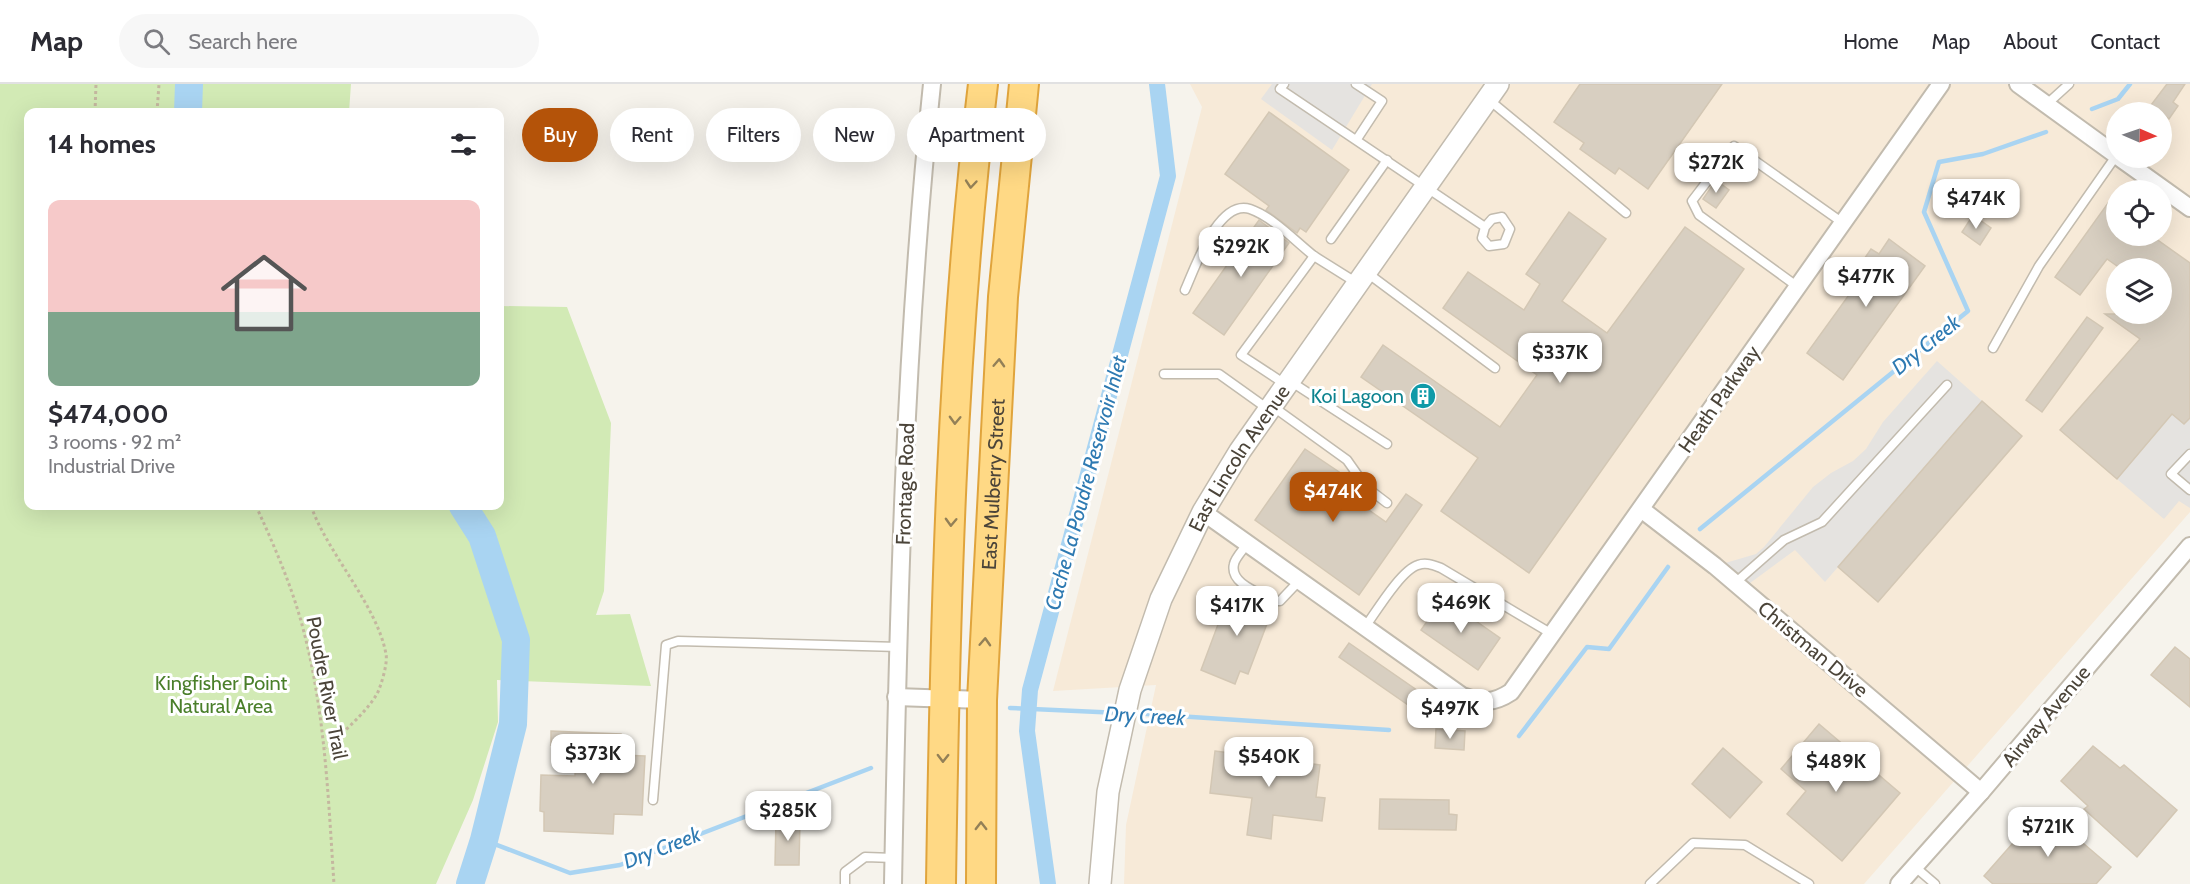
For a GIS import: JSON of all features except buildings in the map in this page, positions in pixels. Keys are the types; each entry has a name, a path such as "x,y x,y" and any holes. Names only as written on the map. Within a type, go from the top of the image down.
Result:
{"highway":[{"name":"East Mulberry Street","path":"941,884 943,699 958,352 972,175 983,84"},
{"name":"East Mulberry Street","path":"981,884 982,700 1003,297 1024,84"}],"street":[{"name":"Frontage Road","path":"893,884 896,698 912,296 932,84"},
{"name":"Heath Parkway","path":"1365,627 1462,696 1488,702 1500,700 1511,692 1941,84"},
{"path":"2018,84 2106,147"},
{"name":"East Lincoln Avenue","path":"1100,884 1108,792 1125,711 1161,599 1203,512 1270,407 1493,91"},
{"path":"2135,168 2189,205"},
{"name":"Christman Drive","path":"1641,509 1735,584 1981,792"},
{"path":"1203,512 1365,627"},
{"name":"Airway Avenue","path":"1899,884 1981,792 2190,546"},
{"path":"896,698 982,700"}],"lane":[{"path":"1284,84 1280,90 1357,139 1485,227"},
{"path":"1356,84 1382,101 1357,139"},
{"path":"2047,104 2069,84"},
{"path":"1493,91 1626,213"},
{"path":"1798,287 1699,215 1692,201 1734,146 1843,223"},
{"path":"1330,239 1387,160"},
{"path":"1993,348 2039,266 2109,168"},
{"path":"1185,290 1219,221 1241,209 1249,209 1268,219 1314,256 1361,278 1495,368"},
{"path":"1314,256 1241,355 1387,444"},
{"path":"1164,374 1219,374 1347,460 1365,487 1387,503"},
{"path":"1735,584 1784,540 1822,522 1947,385"},
{"path":"2190,454 2171,474 2190,490"},
{"path":"1247,544 1234,564 1234,575 1239,581 1274,601 1280,602 1299,580"},
{"path":"1365,627 1406,572 1420,564 1429,564 1442,568 1552,634"},
{"path":"653,800 666,645 678,641 899,647"},
{"path":"1650,884 1693,843 1745,845 1809,884"},
{"path":"845,884 845,872 865,857 894,858"},
{"path":"1914,866 1935,884"}],"path":[{"path":"95,108 96,84"},
{"path":"157,108 159,84"},
{"name":"Poudre River Trail","path":"258,510 301,618 326,748 334,884"},
{"path":"313,510 319,527 342,563 374,623 387,656 378,692 362,714 326,748"}],"shaded area":[{"path":"1190,84 2190,84 2190,512 1864,884 1124,884 1126,825 1156,685 1053,691 1202,107"},
{"path":"1272,84 1372,84 1332,150 1261,99"},
{"path":"1937,361 1982,401 1825,582 1795,550 1742,589 1715,566 1756,554 1764,547 1813,487 1831,473 1853,461 1866,449 1883,422"},
{"path":"2172,414 2184,424 2190,418 2190,508 2179,501 2164,519 2117,479"}],"green space":[{"name":"Kingfisher Point Natural Area","path":"0,84 351,84 349,108 24,108 24,510 504,510 504,306 567,307 611,423 604,591 596,615 630,614 651,686 497,680 498,722 473,800 436,884 0,884"}],"waterway":[{"path":"188,108 189,84"},
{"name":"Cache La Poudre Reservoir Inlet","path":"1048,884 1027,731 1030,690 1168,176 1157,84"},
{"name":"Dry Creek","path":"2092,109 2118,99 2130,84"},
{"name":"Dry Creek","path":"1700,529 1968,311 1924,212 1939,162 1983,154 2046,132"},
{"path":"466,510 482,536 516,640 513,724 484,840 470,884"},
{"name":"Dry Creek","path":"1519,736 1587,647 1609,649 1668,567"},
{"name":"Dry Creek","path":"1010,708 1120,713"},
{"name":"Dry Creek","path":"1131,713 1389,730"},
{"name":"Dry Creek","path":"484,840 570,873 620,865 871,768"}],"place":[{"name":"Koi Lagoon","path":"1423,396"}]}
